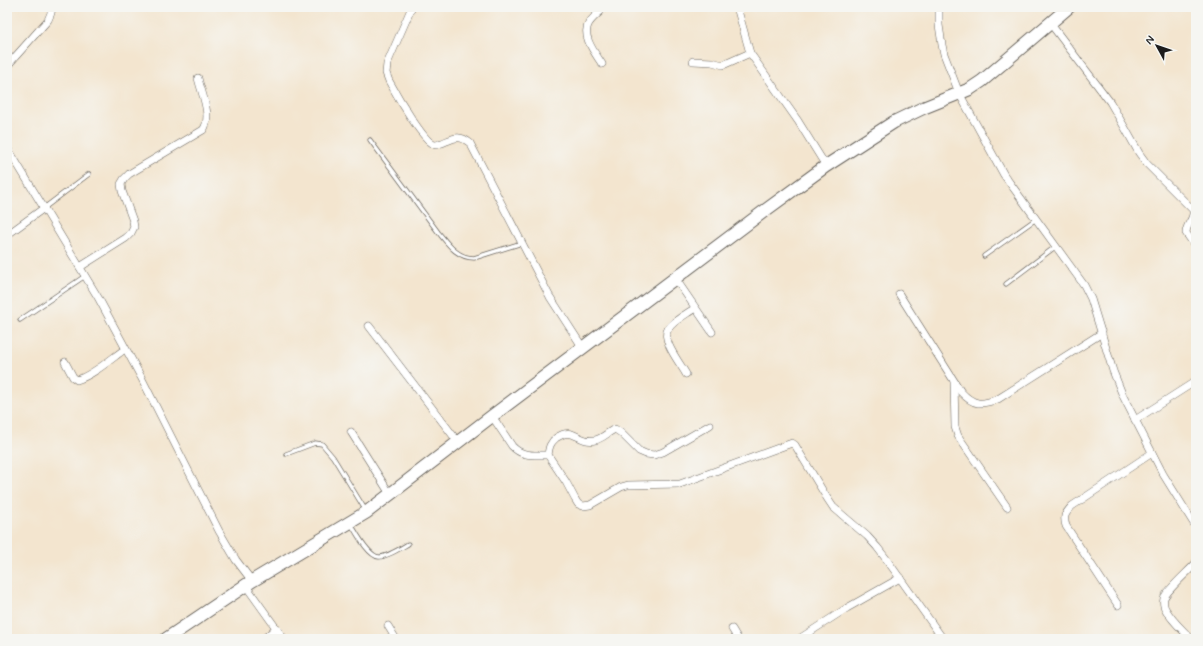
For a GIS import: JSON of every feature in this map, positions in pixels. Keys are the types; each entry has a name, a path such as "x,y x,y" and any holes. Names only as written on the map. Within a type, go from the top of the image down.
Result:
{"highway":[{"path":"166,639 249,583 367,512 582,348 826,166 894,122 923,108 970,89 982,82 1069,7"}],"street":[{"path":"7,66 48,20 52,7"},
{"path":"602,64 588,40 586,30 589,23 605,7"},
{"path":"737,7 750,53 802,127 826,166"},
{"path":"939,7 939,25 942,45 959,93 1004,175 1084,285 1091,299 1113,371 1134,420 1163,474 1196,527"},
{"path":"411,9 387,64 386,73 388,81 418,128 430,143 436,145 458,137 464,138 470,143 550,297 582,348"},
{"path":"1050,23 1110,102 1139,153 1147,164 1193,210 1194,214 1186,233 1196,248"},
{"path":"693,61 712,62 723,65 750,53"},
{"path":"80,267 132,233 134,227 133,221 122,191 121,184 128,174 203,130 206,126 208,115 198,78"},
{"path":"7,147 80,267 125,349 219,531 284,639"},
{"path":"7,235 44,208"},
{"path":"675,278 712,332"},
{"path":"899,294 961,392 968,400 976,403 986,403 998,399 1102,333"},
{"path":"686,374 668,344 666,337 667,330 672,324 696,308"},
{"path":"369,326 458,442"},
{"path":"65,362 73,377 77,380 102,366 125,349"},
{"path":"1134,420 1196,381"},
{"path":"954,382 955,427 958,436 1007,507"},
{"path":"492,416 516,450 524,455 548,455"},
{"path":"710,425 663,452 654,455 639,451 621,433 614,429 594,441 586,440 571,434 563,434 551,443 548,455 566,482 578,504 583,506 590,505 628,485 680,484 792,444 795,445 819,487 833,507 867,536 900,578 943,639"},
{"path":"351,432 390,494"},
{"path":"1118,605 1066,526 1064,520 1066,513 1072,506 1152,454"},
{"path":"1192,639 1170,616 1165,609 1164,602 1169,591 1196,563"},
{"path":"798,639 900,578"},
{"path":"388,626 396,639"},
{"path":"264,639 276,628"},
{"path":"732,629 738,639"}],"lane":[{"path":"370,140 438,232 460,255 467,258 474,258 522,243"},
{"path":"44,208 89,174"},
{"path":"984,256 1036,219"},
{"path":"1006,284 1055,247"},
{"path":"20,320 85,276"},
{"path":"286,454 315,443 322,444 333,457 367,512"},
{"path":"350,523 367,549 373,555 379,557 386,555 408,544"}]}
